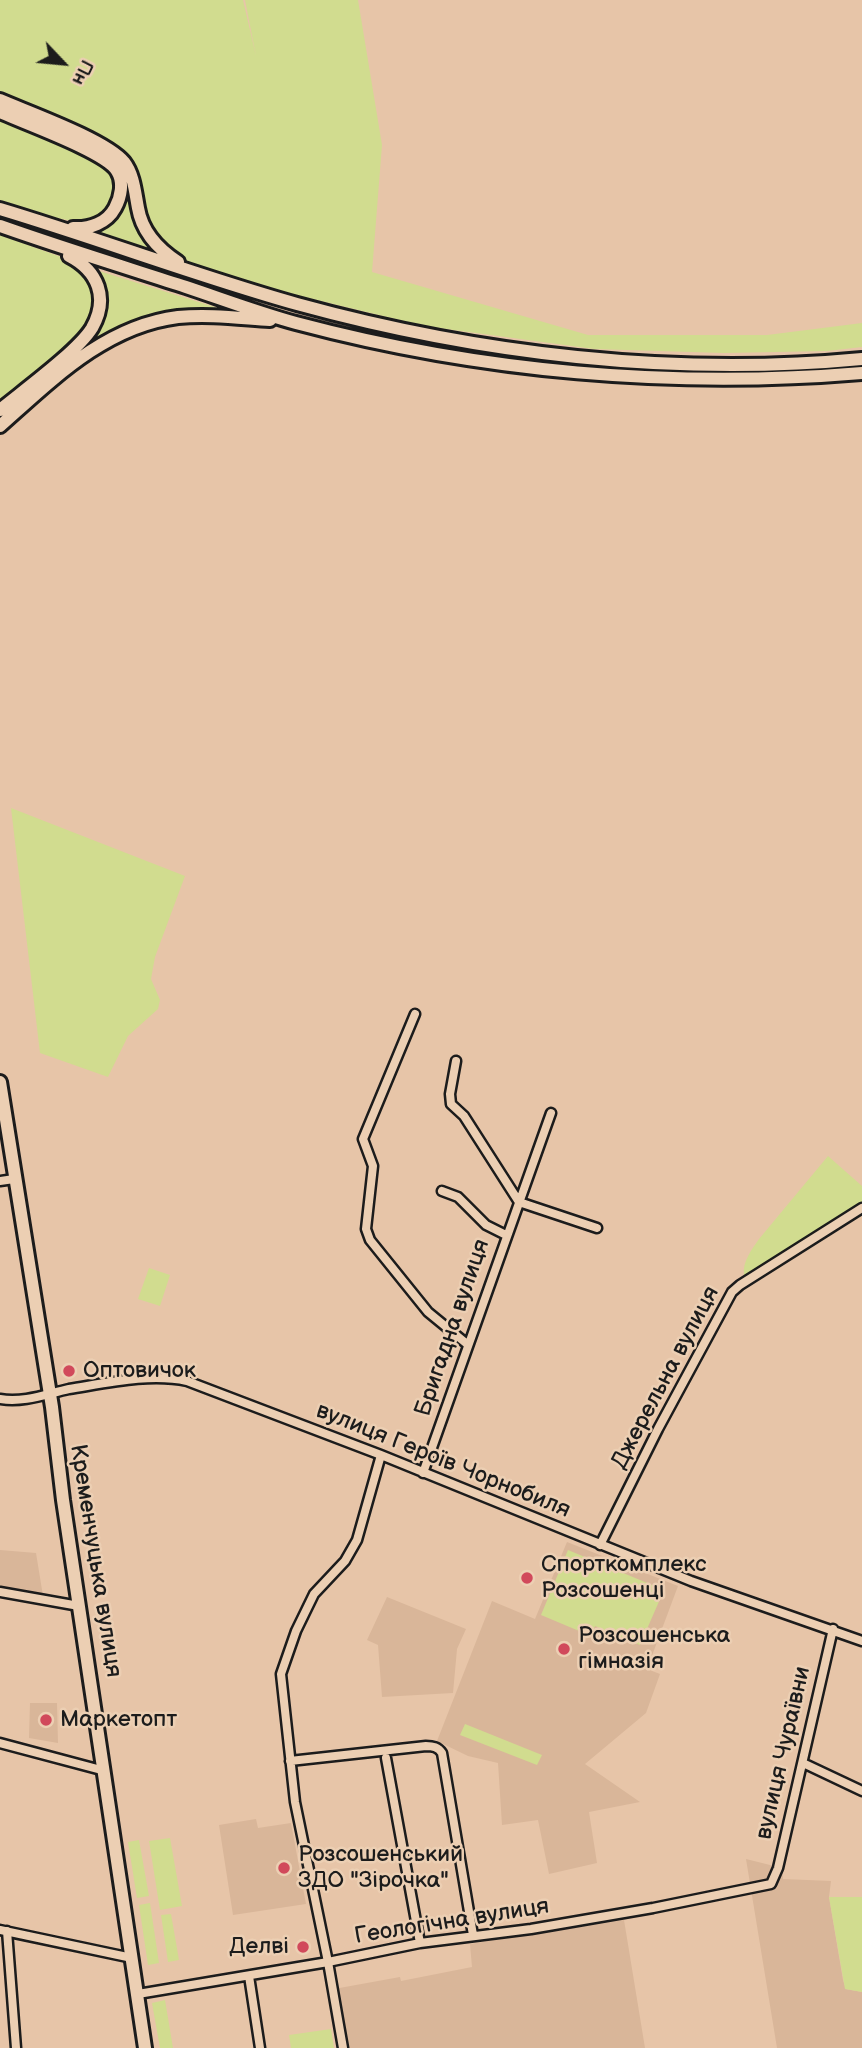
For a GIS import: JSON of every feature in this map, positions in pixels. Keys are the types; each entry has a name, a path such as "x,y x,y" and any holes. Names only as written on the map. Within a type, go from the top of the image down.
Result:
{"highway":[{"path":"0,100 107,147 124,163 128,171 138,212 152,240 164,253 206,277"},
{"path":"0,112 96,154 117,169 122,185 120,198 108,217 82,229 60,227"},
{"path":"0,209 206,277 298,304 408,331 520,349 629,361 744,366 862,359"},
{"path":"0,226 295,323 448,356 581,373 636,377 797,379 862,373"},
{"path":"0,410 83,340 99,314 100,301 92,273 83,264 38,240"},
{"path":"0,426 79,359 106,341 143,327 175,318 214,315 295,323"},
{"name":"Кременчуцька вулиця","path":"0,1082 50,1394 145,2048"}],"street":[{"path":"415,1014 363,1139 373,1166 366,1230 370,1240 428,1312 467,1344"},
{"path":"456,1061 450,1094 451,1104 464,1116 519,1202 597,1228"},
{"name":"Бригадна вулиця","path":"423,1473 551,1113"},
{"path":"0,1181 14,1179"},
{"name":"Бригадна вулиця","path":"442,1191 458,1197 486,1225 506,1235"},
{"name":"Джерельна вулиця","path":"600,1545 657,1429 732,1292 862,1208"},
{"name":"вулиця Героїв Чорнобиля","path":"0,1399 18,1401 154,1377 197,1384 381,1455 691,1581 862,1641"},
{"path":"342,2048 328,1962 295,1802 281,1688 284,1662 314,1594 345,1561 357,1540 381,1455"},
{"path":"0,1592 79,1606"},
{"name":"вулиця Чураївни","path":"771,1884 778,1868 833,1629"},
{"path":"0,1743 105,1771"},
{"path":"290,1761 426,1746 438,1748 443,1758 473,1935"},
{"path":"386,1758 420,1943"},
{"path":"803,1763 862,1791"},
{"name":"Геологічна вулиця","path":"138,1994 328,1962 420,1943 531,1929 771,1884"},
{"path":"16,2048 3,1930 132,1958"},
{"path":"249,1976 260,2048"}],"shaded area":[{"name":"Розсошенська гімназія","path":"567,1542 678,1586 647,1669 660,1674 646,1713 585,1764 640,1802 589,1812 597,1863 549,1874 538,1820 502,1825 498,1763 468,1756 437,1741 492,1601 535,1619"},
{"path":"0,1550 36,1553 43,1596 0,1588"},
{"path":"387,1597 466,1629 457,1649 453,1693 382,1697 378,1645 367,1640"},
{"path":"30,1703 57,1703 58,1743 29,1738"},
{"path":"256,1819 258,1828 291,1823 306,1904 233,1915 219,1825"},
{"path":"746,1859 782,1868 783,1879 831,1881 829,1897 843,1980 846,1989 862,1992 862,2048 777,2048"},
{"path":"624,1920 645,2048 344,2048 334,1989 400,1977 401,1981 472,1967 470,1944"}],"green space":[{"path":"0,0 243,0 256,56 245,0 358,0 382,145 372,272 588,335 767,335 862,323 862,347 827,351 724,353 594,349 424,326 284,292 189,263 159,239 144,214 140,191 0,96"},
{"path":"0,117 86,152 107,167 115,185 108,212 99,219 72,221 0,200"},
{"path":"128,189 132,208 159,254 94,232 117,214"},
{"path":"0,235 64,258 87,275 95,296 91,320 70,348 0,403"},
{"path":"96,270 218,308 190,310 85,349 83,348 101,320 104,310 104,291"},
{"path":"11,808 185,876 155,957 151,979 160,1000 158,1009 128,1036 108,1077 40,1053"},
{"path":"828,1156 862,1186 862,1203 748,1276 744,1275 746,1261 759,1239"},
{"path":"149,1268 170,1275 160,1306 138,1299"},
{"path":"568,1550 664,1590 640,1645 595,1626 591,1636 541,1615"},
{"path":"465,1724 542,1755 537,1765 460,1735"},
{"path":"170,1838 182,1906 160,1910 149,1841"},
{"path":"139,1840 149,1896 137,1898 128,1842"},
{"path":"829,1897 862,1897 862,1992 845,1989"},
{"path":"150,1903 159,1963 148,1965 139,1905"},
{"path":"171,1914 179,1960 168,1962 161,1915"},
{"path":"165,2000 173,2048 160,2048 152,2003"},
{"path":"331,2029 334,2048 291,2048 289,2035"}],"place":[{"name":"Оптовичок","path":"69,1371"},
{"name":"Спорткомплекс Розсошенці","path":"527,1578"},
{"name":"Розсошенська гімназія","path":"564,1649"},
{"name":"Маркетопт","path":"46,1720"},
{"name":"Розсошенський ЗДО \"Зірочка\"","path":"284,1868"},
{"name":"Делві","path":"303,1947"}]}
